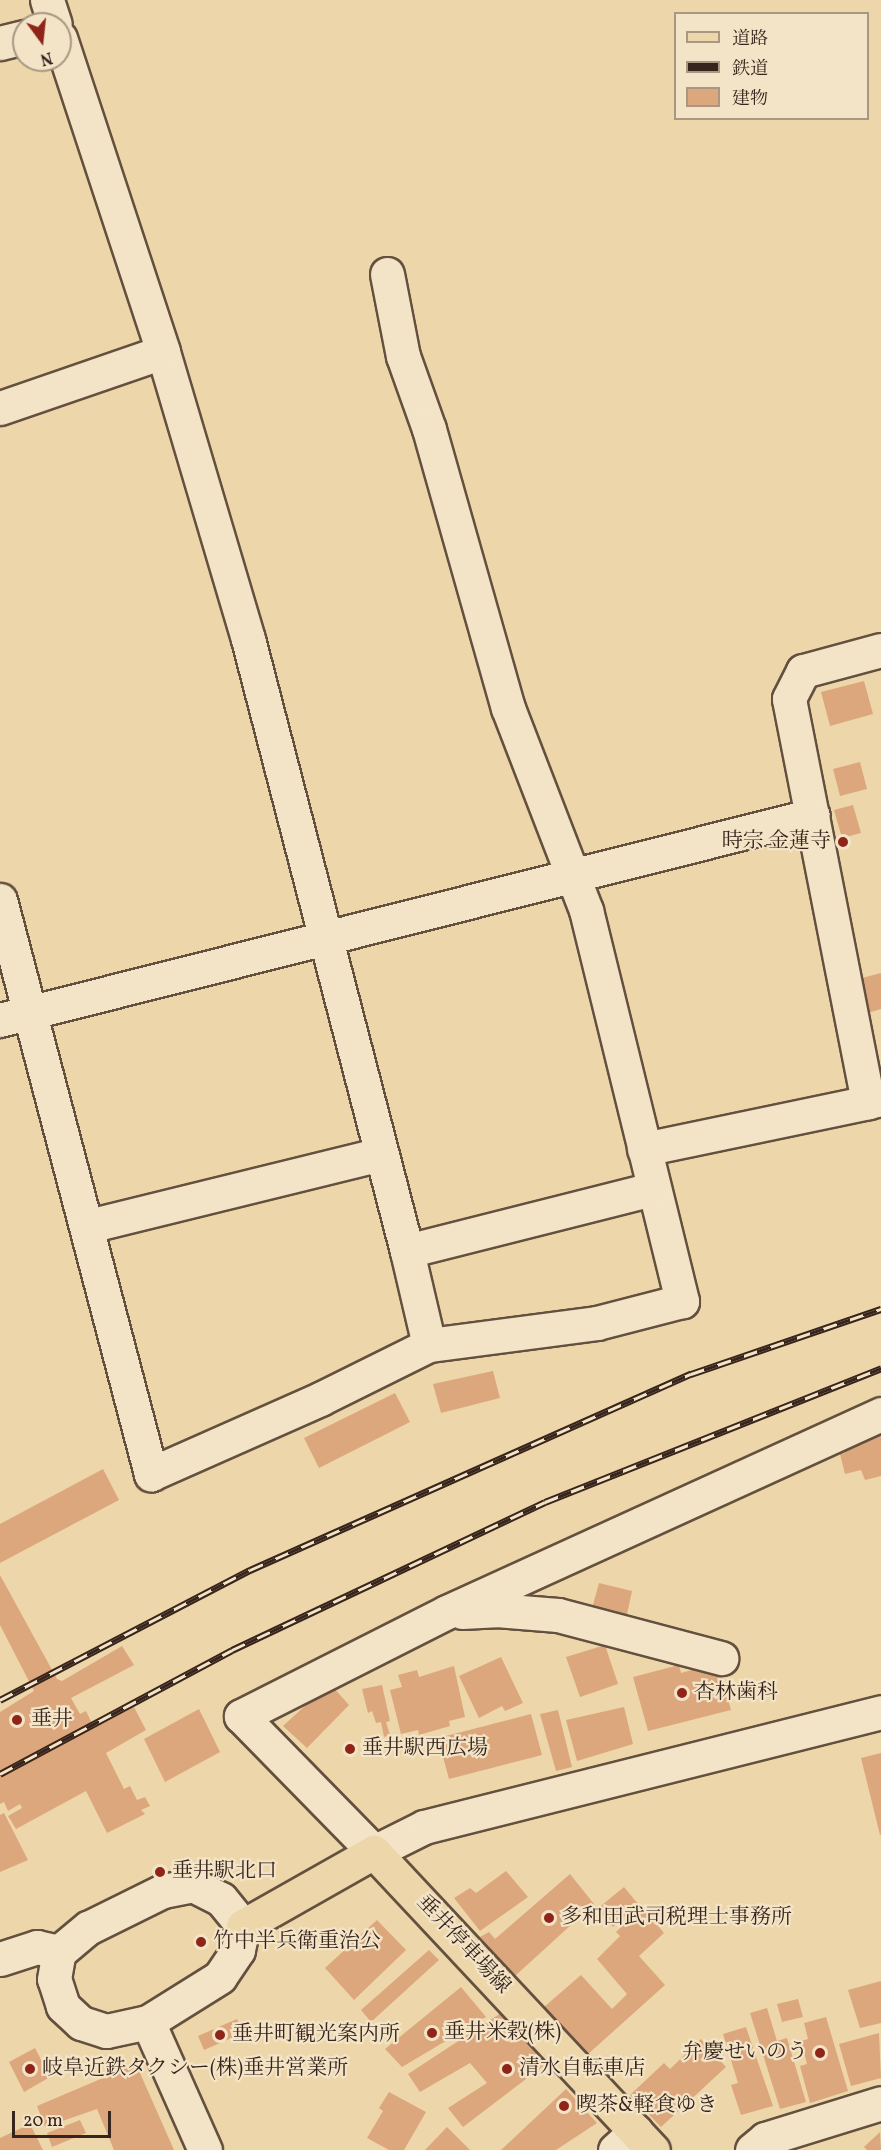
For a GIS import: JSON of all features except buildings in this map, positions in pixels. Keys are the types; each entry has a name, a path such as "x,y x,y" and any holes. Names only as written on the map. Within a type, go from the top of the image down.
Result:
{"main road":[{"path":"243,1926 374,1852"},
{"name":"垂井停車場線","path":"374,1852 635,2144"}],"street":[{"path":"71,72 163,352 248,639 407,1251 429,1345"},
{"path":"0,900 33,1012 151,1474 320,1399 429,1345 597,1323 682,1301 652,1189 586,910 570,874 508,708 429,429 403,356 387,274"},
{"path":"0,408 163,352"},
{"path":"644,1149 874,1100 789,699 803,671 881,650"},
{"path":"0,1020 326,939 570,874 813,815"},
{"path":"88,1226 381,1154"},
{"path":"407,1251 652,1189"},
{"path":"881,1414 447,1612 241,1716 374,1852 424,1827 881,1713"},
{"path":"447,1612 495,1610 558,1615 721,1658"},
{"path":"193,1886 221,1899 243,1926 238,1950 220,1977 148,2022 106,2031 81,2023 63,2006 54,1978 59,1952 98,1922 162,1891 193,1886"},
{"path":"0,1959 37,1947 59,1952"},
{"path":"148,2022 205,2150"},
{"path":"752,2150 765,2139 881,2103"}],"railway":[{"path":"0,1700 250,1570 691,1374 881,1309"},
{"path":"0,1774 232,1650 545,1502 881,1368"}],"place":[{"name":"時宗 金蓮寺","path":"843,842"},
{"name":"杏林歯科","path":"682,1693"},
{"name":"垂井","path":"17,1720"},
{"name":"垂井駅西広場","path":"350,1749"},
{"name":"垂井駅北口","path":"160,1872"},
{"name":"多和田武司税理士事務所","path":"549,1918"},
{"name":"竹中半兵衛重治公","path":"201,1942"},
{"name":"垂井米穀(株)","path":"432,2033"},
{"name":"垂井町観光案内所","path":"220,2035"},
{"name":"弁慶せいのう","path":"820,2053"},
{"name":"岐阜近鉄タクシー(株)垂井営業所","path":"30,2069"},
{"name":"清水自転車店","path":"507,2069"},
{"name":"喫茶&軽食ゆき","path":"564,2106"}]}
